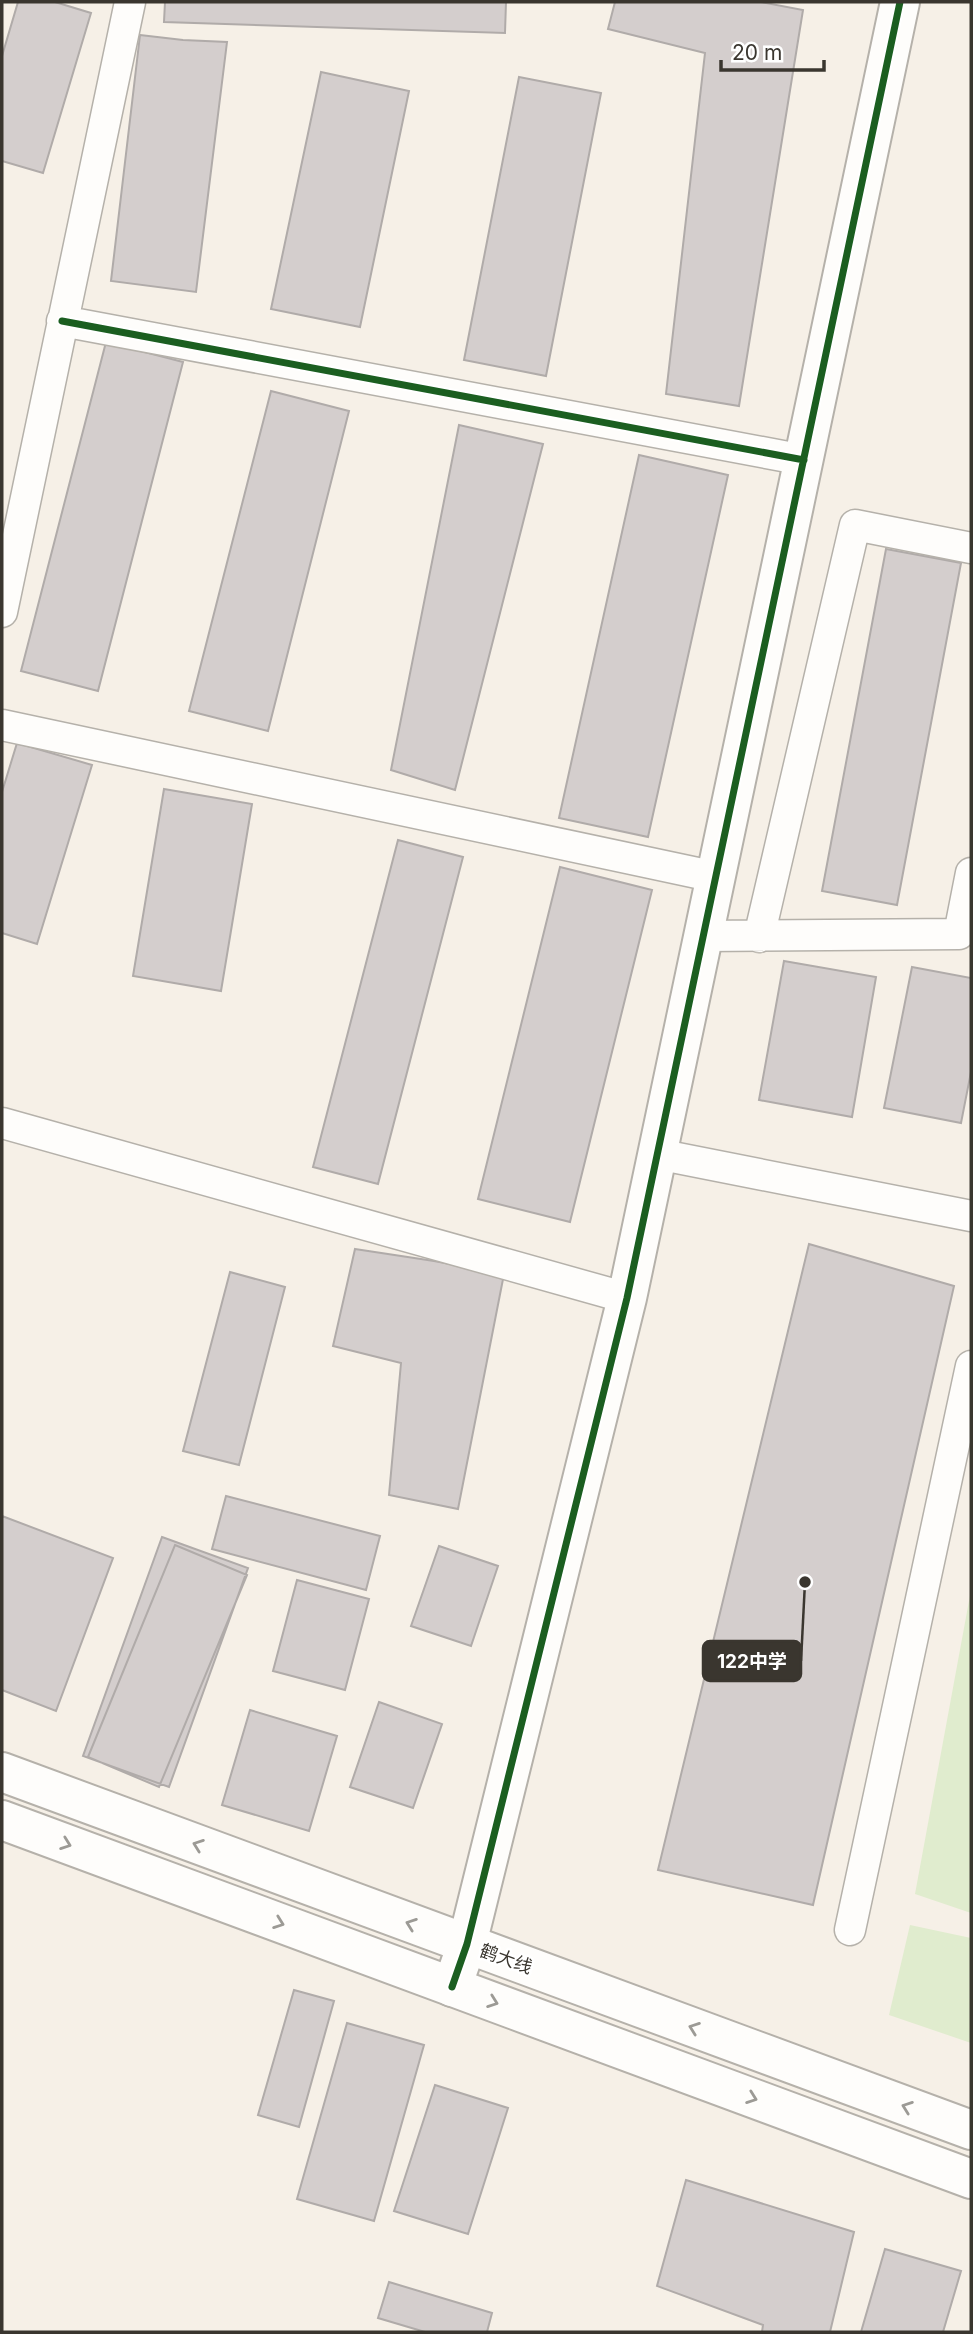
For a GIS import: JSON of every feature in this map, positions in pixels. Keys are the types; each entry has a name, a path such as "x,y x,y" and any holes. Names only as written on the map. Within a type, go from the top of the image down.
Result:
{"main road":[{"path":"452,1987 467,1944 627,1298 900,2"},
{"name":"鹤大线","path":"2,1772 971,2130"},
{"path":"2,1821 971,2179"}],"street":[{"path":"2,612 130,2"},
{"path":"62,321 804,460"},
{"path":"760,937 855,525 971,548"},
{"path":"2,725 716,877"},
{"path":"703,936 959,934 971,873"},
{"path":"2,1123 627,1298"},
{"path":"657,1154 971,1216"},
{"path":"850,1930 971,1366"}],"green space":[{"path":"971,1590 971,1913 915,1894"},
{"path":"910,1925 971,1938 971,2043 889,2015"}],"building":[{"path":"18,2 55,2 91,13 43,173 2,161 2,56"},
{"path":"165,2 506,2 505,33 164,22"},
{"path":"615,2 761,2 803,10 739,406 666,394 705,53 608,29"},
{"path":"140,35 227,42 196,292 111,281"},
{"path":"321,72 409,91 360,327 271,309"},
{"path":"519,77 601,93 546,376 464,360"},
{"path":"106,342 183,362 98,691 21,671"},
{"path":"271,391 349,411 268,731 189,711"},
{"path":"459,425 543,444 455,790 391,770"},
{"path":"639,455 728,475 648,837 559,818"},
{"path":"886,549 961,563 897,905 822,891"},
{"path":"17,743 92,765 37,944 2,933 2,792"},
{"path":"164,789 252,804 221,991 133,976"},
{"path":"398,840 463,857 378,1184 313,1167"},
{"path":"560,867 652,890 570,1222 478,1199"},
{"path":"784,961 876,977 852,1117 759,1100"},
{"path":"912,967 971,978 971,1072 961,1123 884,1108"},
{"path":"809,1244 954,1286 813,1905 658,1870"},
{"path":"355,1249 504,1274 458,1509 389,1495 401,1363 333,1346"},
{"path":"230,1272 285,1287 239,1465 183,1451"},
{"path":"226,1496 380,1536 366,1590 212,1549"},
{"path":"2,1516 113,1558 56,1711 2,1690"},
{"path":"162,1537 248,1568 169,1787 83,1756"},
{"path":"175,1545 247,1575 159,1787 88,1757"},
{"path":"439,1546 498,1566 471,1646 411,1626"},
{"path":"297,1580 369,1599 345,1690 273,1671"},
{"path":"379,1702 442,1724 413,1808 350,1787"},
{"path":"250,1710 337,1736 309,1831 222,1805"},
{"path":"294,1990 334,2001 299,2127 258,2115"},
{"path":"347,2023 424,2045 374,2221 297,2199"},
{"path":"435,2085 508,2108 468,2234 394,2211"},
{"path":"686,2180 854,2232 830,2332 762,2332 763,2325 657,2286"},
{"path":"885,2249 961,2271 943,2332 861,2332"},
{"path":"389,2282 492,2313 487,2332 425,2332 378,2318"}],"cycle path":[{"path":"452,1987 467,1944 627,1298 900,2"},
{"path":"62,321 804,460"}],"place":[{"name":"122中学","path":"805,1582"}]}
